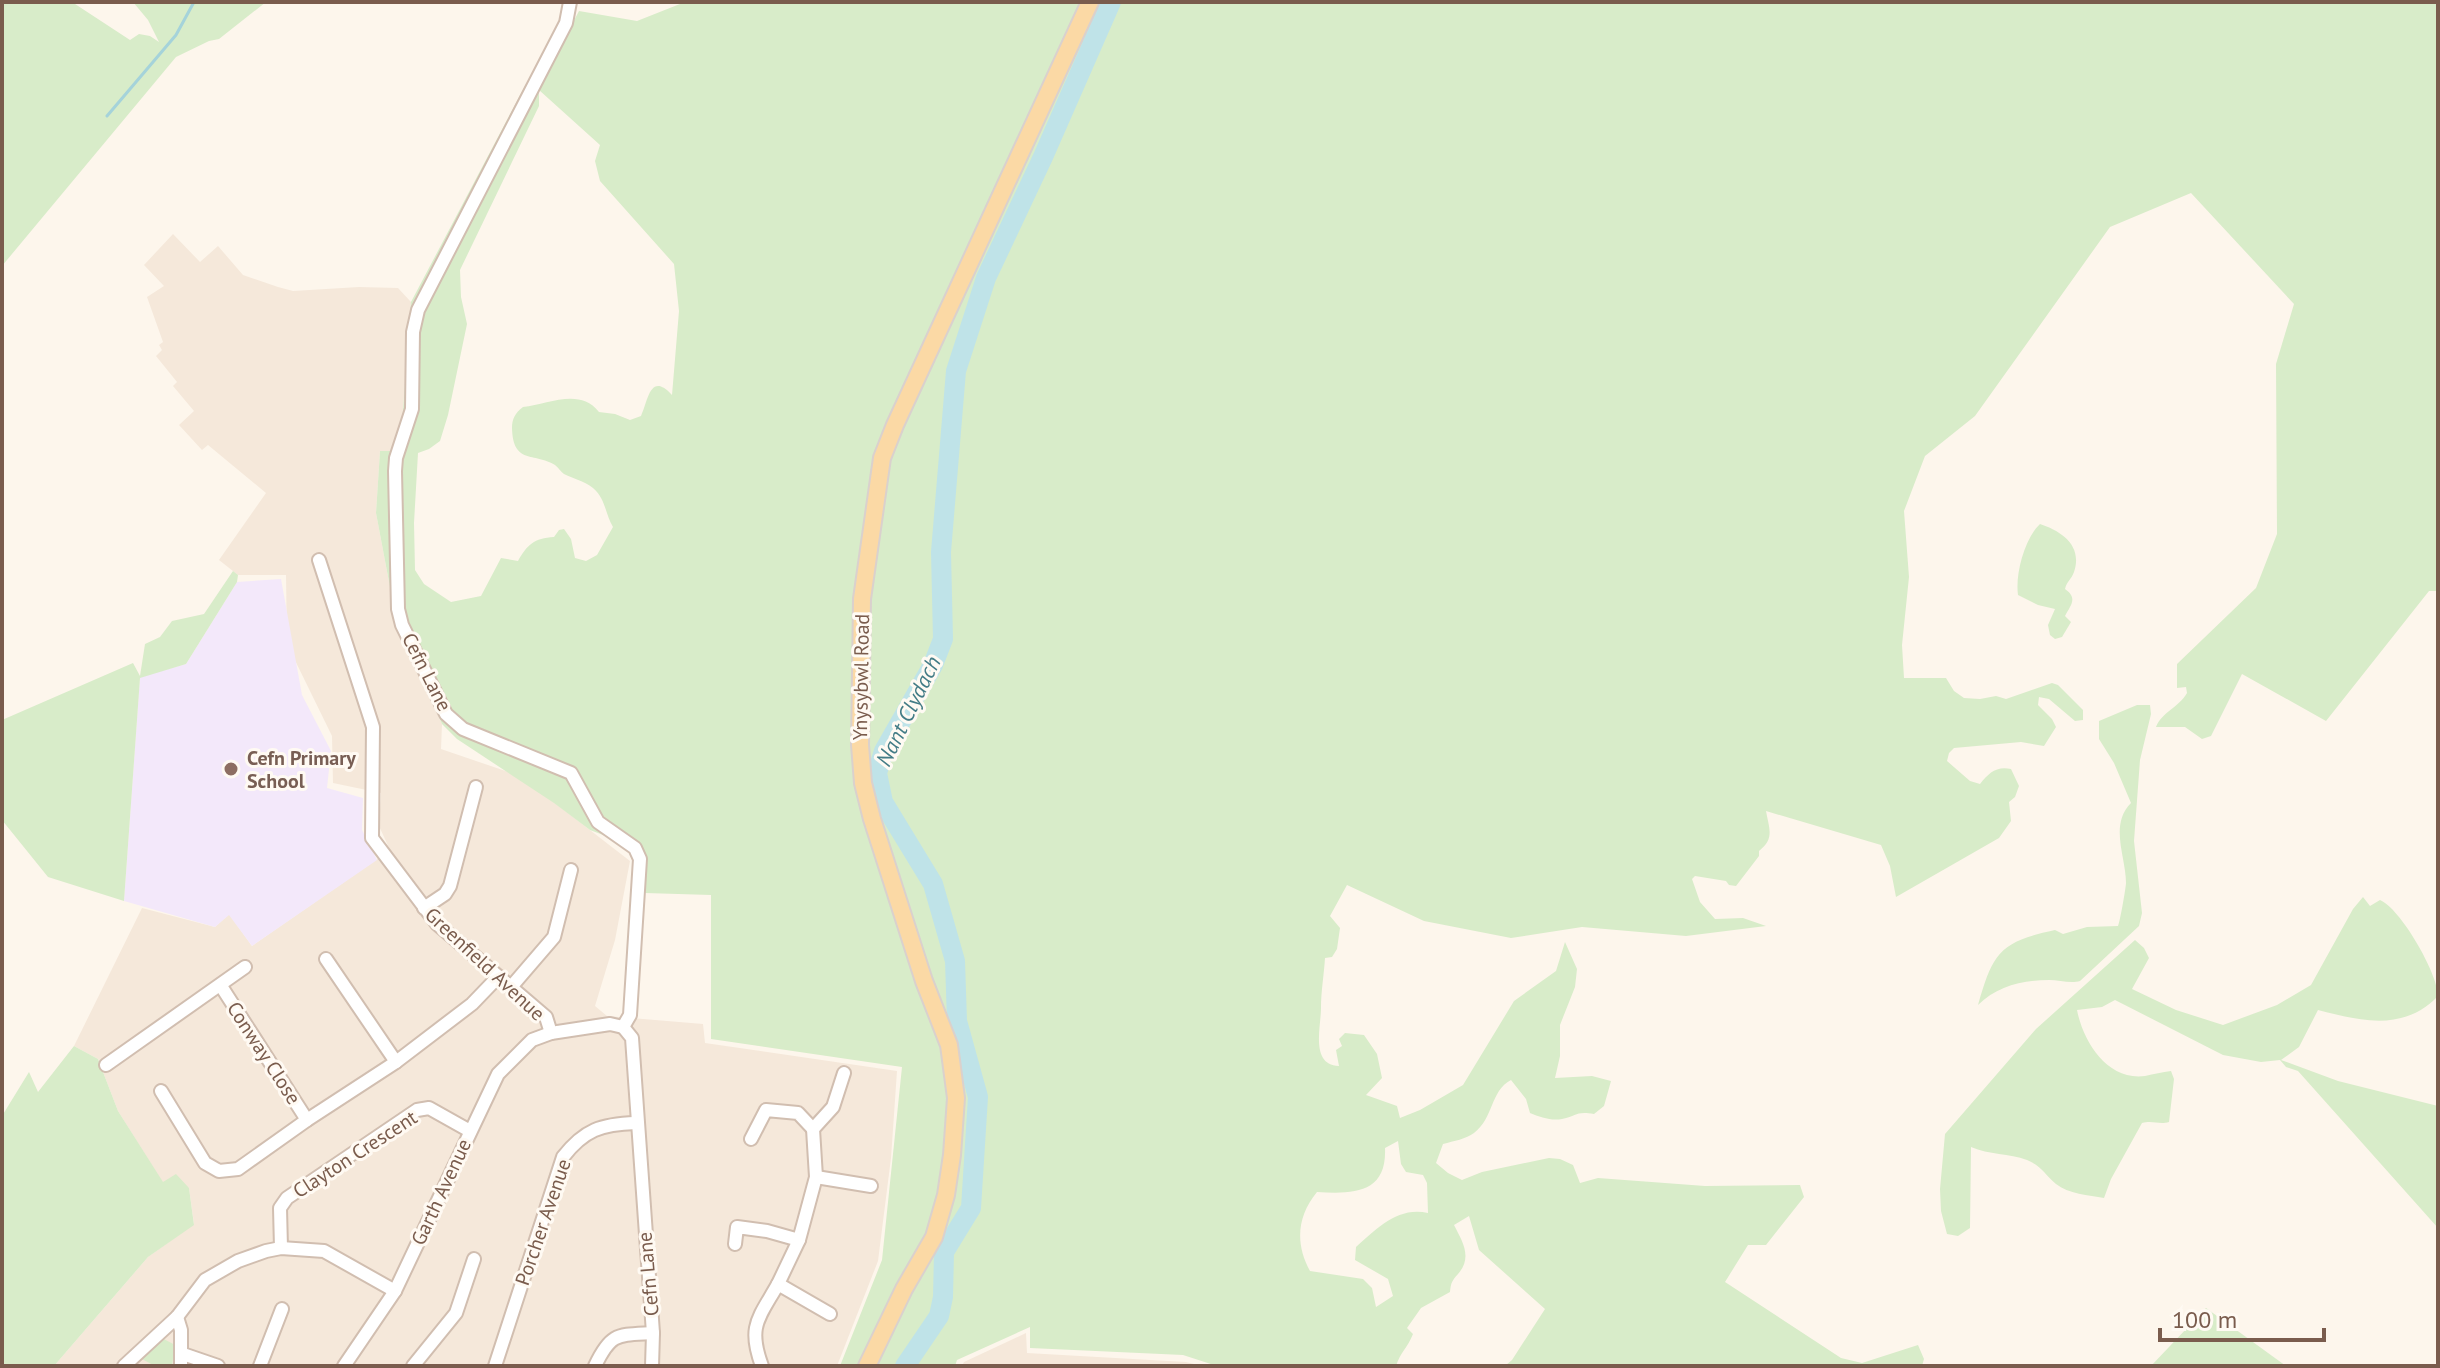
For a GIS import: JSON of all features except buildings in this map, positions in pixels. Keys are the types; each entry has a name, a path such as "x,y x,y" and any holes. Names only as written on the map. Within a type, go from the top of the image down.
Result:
{"main road":[{"name":"Ynysybwl Road","path":"867,1366 904,1289 934,1237 946,1195 956,1098 949,1045 915,951 863,783 860,745 862,599 882,458 1090,2"}],"street":[{"name":"Cefn Lane","path":"570,2 566,23 413,323 412,409 396,458 395,471 398,609 402,625 446,714 463,729 571,773 598,822 635,848 640,859 630,1015 623,1027 632,1038 653,1333 652,1366"},
{"name":"Greenfield Avenue","path":"319,560 373,727 372,838 424,908 452,939 546,1017 551,1033 610,1024 623,1027"},
{"path":"424,908 445,894 450,886 476,787"},
{"path":"511,987 554,937 571,870"},
{"path":"326,959 396,1062"},
{"name":"Conway Close","path":"106,1065 245,967"},
{"path":"161,1091 205,1163 219,1171 238,1169 396,1062 472,1004 497,978"},
{"name":"Conway Close","path":"221,986 307,1120"},
{"name":"Garth Avenue","path":"344,1366 395,1291 498,1074 532,1040 551,1033"},
{"path":"813,1129 833,1107 844,1073"},
{"name":"Clayton Crescent","path":"281,1248 280,1208 287,1198 417,1110 429,1108 470,1131"},
{"path":"751,1139 766,1110 798,1113 813,1129 816,1177 799,1240 755,1326 755,1347 762,1366"},
{"name":"Porcher Avenue","path":"495,1366 563,1157 574,1142 590,1131 636,1123"},
{"path":"816,1177 865,1189"},
{"path":"735,1244 737,1227 799,1240"},
{"path":"124,1366 177,1317 205,1280 215,1272 238,1261 281,1248 324,1251 395,1291"},
{"path":"413,1366 456,1313 474,1259"},
{"path":"778,1284 822,1314"},
{"path":"260,1366 282,1309"},
{"path":"177,1317 181,1330 182,1360 218,1366"},
{"path":"595,1366 604,1346 611,1339 620,1335 653,1333"}],"shaded area":[{"path":"173,234 200,262 218,246 243,275 278,287 293,291 398,288 411,302 402,424 393,451 380,451 376,513 396,619 442,724 441,749 520,776 630,861 615,940 595,1006 607,1016 703,1024 705,1043 897,1071 891,1158 878,1261 837,1366 54,1366 148,1257 194,1224 189,1188 163,1183 118,1111 98,1059 74,1046 142,908 215,927 229,914 252,946 390,850 379,826 381,793 333,783 332,736 287,644 286,575 238,575 219,560 266,493 208,445 202,450 179,425 194,411 173,386 177,382 156,356 162,350 159,345 163,342 147,297 164,286 144,265"},
{"name":"Cefn Primary School","path":"281,579 302,695 331,751 327,788 363,798 362,830 377,860 252,946 229,915 215,927 124,901 140,677 186,664 237,582"},
{"path":"1026,1333 1027,1353 1186,1362 1202,1366 962,1366 964,1362"}],"green space":[{"path":"2,2 72,2 130,40 139,34 159,42 148,20 133,2 266,2 219,39 176,57 2,266"},
{"path":"685,2 2438,2 2438,591 2429,591 2326,721 2242,674 2211,736 2202,739 2185,727 2156,727 2187,693 2186,687 2177,688 2177,664 2256,588 2277,534 2276,364 2294,304 2191,193 2110,227 1975,416 1925,456 1904,511 1909,577 1902,645 1904,678 1946,678 1954,691 1964,698 1980,699 1996,696 2006,699 2052,683 2058,685 2083,710 2083,720 2075,721 2049,699 2039,697 2038,705 2056,727 2044,746 2021,742 1954,748 1949,753 1947,761 1970,781 1980,784 1993,771 2011,769 2019,786 2015,797 2009,802 2011,821 1999,838 1896,897 1890,866 1881,845 1766,811 1770,833 1767,842 1736,886 1726,881 1695,876 1692,879 1700,902 1715,919 1743,918 1766,926 1686,936 1582,927 1511,938 1424,921 1347,885 1330,916 1340,928 1337,949 1332,957 1325,958 1319,1044 1324,1059 1339,1066 1336,1050 1342,1046 1339,1039 1345,1033 1364,1035 1377,1054 1382,1078 1366,1095 1397,1106 1400,1118 1463,1085 1514,1001 1556,971 1565,942 1577,969 1575,987 1560,1025 1560,1056 1555,1078 1592,1076 1611,1081 1604,1106 1594,1114 1580,1113 1558,1119 1542,1117 1530,1113 1526,1099 1511,1080 1499,1091 1480,1127 1467,1137 1443,1144 1436,1163 1462,1180 1482,1172 1549,1158 1573,1165 1580,1183 1598,1178 1705,1186 1800,1185 1804,1197 1766,1245 1748,1245 1725,1282 1841,1358 1862,1363 1918,1345 1924,1359 1922,1366 1493,1366 1506,1365 1512,1360 1545,1309 1479,1250 1469,1216 1454,1225 1465,1249 1462,1268 1452,1282 1450,1292 1421,1308 1407,1328 1413,1334 1396,1366 1217,1366 1183,1355 1030,1348 1030,1327 957,1360 955,1366 840,1366 882,1260 902,1067 711,1039 711,895 645,893 632,846 590,830 457,739 442,724 396,619 376,513 380,451 393,451 402,424 411,302 526,84 538,89 579,11 637,21","holes":["539,90 600,145 595,161 600,181 674,264 679,311 672,395 665,388 654,387 641,416 630,420 599,412 582,400 573,399 520,409 512,425 516,448 526,456 555,465 564,474 593,488 613,527 597,555 586,561 575,558 571,539 564,529 559,530 554,537 532,543 518,561 501,558 481,596 451,602 424,584 415,570 418,453 440,441 448,415 467,324 461,297 460,270 539,106","1398,1141 1401,1164 1406,1172 1423,1175 1427,1183 1428,1213 1397,1216 1356,1247 1355,1260 1388,1279 1393,1296 1376,1307 1372,1288 1363,1279 1310,1271 1302,1251 1300,1230 1305,1211 1317,1192 1355,1191 1374,1183 1384,1163 1385,1148"]},
{"path":"2040,524 2068,540 2075,554 2074,572 2065,589 2072,599 2065,616 2071,622 2062,637 2055,639 2050,635 2048,625 2055,609 2018,595 2022,557"},
{"path":"233,571 238,575 237,582 186,664 140,678 124,901 48,877 2,820 2,720 133,663 140,676 145,644 160,637 172,621 204,614"},
{"path":"2137,705 2150,705 2151,714 2140,760 2134,841 2142,913 2139,926 2080,981 2020,983 1993,993 1978,1005 1988,973 2001,952 2010,945 2055,930 2063,934 2087,927 2118,926 2126,883 2120,842 2121,821 2131,803 2114,763 2099,739 2099,721"},
{"path":"2363,897 2370,906 2380,900 2398,915 2432,972 2438,996 2411,1015 2381,1021 2318,1010 2299,1047 2281,1060 2338,1081 2438,1106 2438,1228 2298,1071 2286,1067 2280,1060 2261,1062 2223,1055 2115,1000 2102,1007 2077,1010 2085,1034 2099,1056 2119,1072 2145,1076 2171,1071 2174,1079 2169,1122 2142,1123 2104,1198 2066,1190 2027,1160 1971,1147 1970,1228 1958,1236 1947,1234 1940,1189 1945,1134 2036,1029 2135,940 2149,958 2132,989 2176,1010 2223,1025 2277,1005 2311,985 2353,909"},
{"path":"74,1046 98,1059 118,1111 163,1182 176,1174 189,1188 194,1225 148,1257 54,1366 2,1366 2,1116 29,1072 38,1092"},
{"path":"2206,1308 2286,1366 2151,1366"},
{"path":"162,1338 175,1345 172,1366 155,1366 142,1359"}],"waterway":[{"path":"107,116 176,35 194,2"},
{"name":"Nant Clydach","path":"905,1366 939,1316 943,1297 944,1252 971,1208 978,1097 957,1021 955,961 933,884 883,802 877,773 884,751 933,665 943,639 941,552 956,371 986,278 1111,2"}],"place":[{"name":"Cefn Primary School","path":"231,769"}]}
